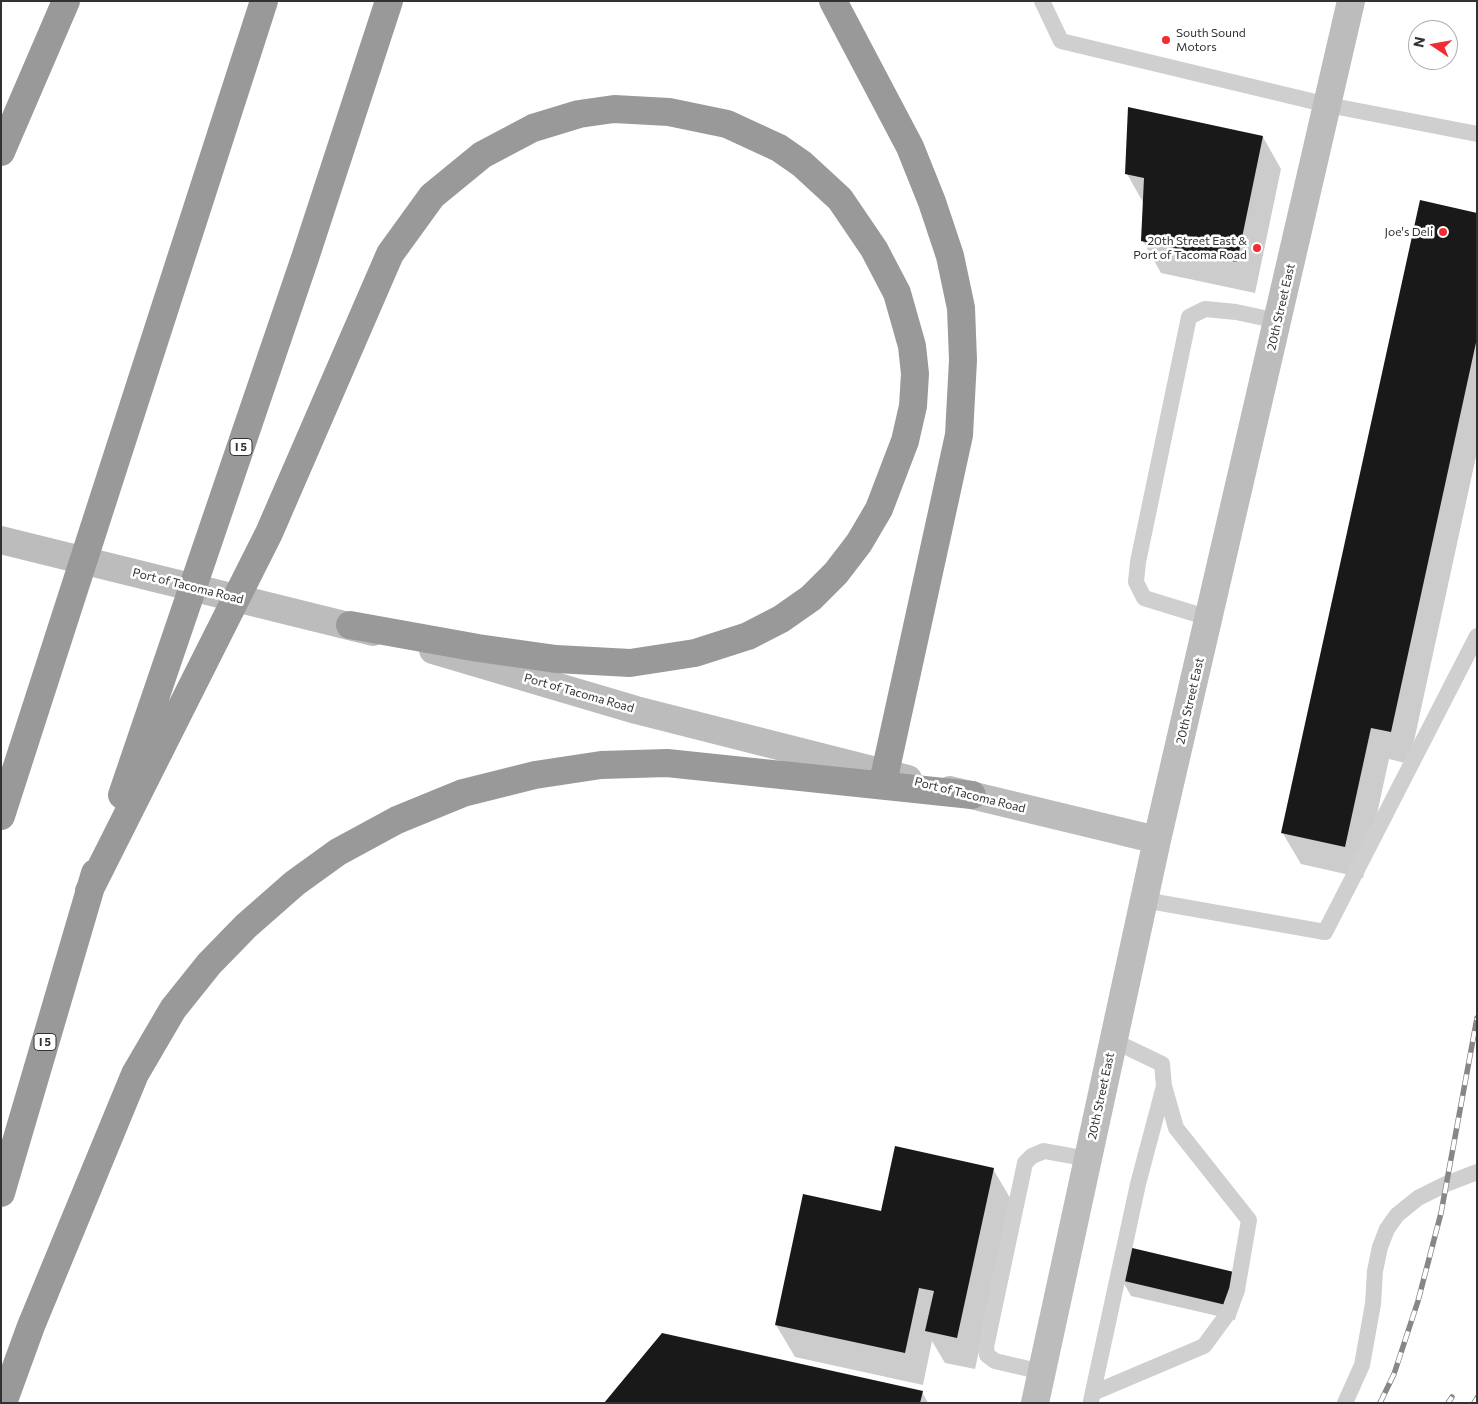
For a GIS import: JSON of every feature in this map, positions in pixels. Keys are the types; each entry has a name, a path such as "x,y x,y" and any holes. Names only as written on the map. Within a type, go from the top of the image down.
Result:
{"highway":[{"path":"1,152 66,1"},
{"path":"1,816 264,1"},
{"name":"I 5","path":"1,1193 90,891 305,258 389,1"},
{"path":"833,1 910,147 932,202 950,256 961,308 962,360 959,435 885,773"},
{"path":"90,891 270,533 390,254 432,196 482,155 533,128 579,114 614,108 668,112 728,124 779,148 802,164 840,199 874,249 897,293 912,346 915,374 913,398 905,441 879,509 859,544 836,573 812,598 781,619 748,636 695,653 630,663 547,657 478,648 350,625"},
{"path":"3,1403 31,1326 135,1074 173,1009 209,964 246,926 295,883 338,852 397,820 463,793 535,775 601,765 667,763 972,796"}],"main road":[{"name":"20th Street East","path":"1035,1403 1157,840 1351,1"},
{"name":"Port of Tacoma Road","path":"1,540 350,625 636,710 972,796 1157,840"}],"lane":[{"path":"1042,1 1061,41 1328,105 1477,134"},
{"path":"1209,618 1144,598 1136,582 1138,562 1189,317 1205,310 1236,312 1278,321"},
{"path":"1144,900 1325,932 1477,636"},
{"path":"1092,1398 1204,1346 1229,1312 1243,1266 1249,1220 1176,1128 1164,1086 1162,1064 1114,1040"},
{"path":"1092,1398 1138,1184 1164,1086"},
{"path":"1042,1372 995,1361 987,1355 986,1347 1025,1163 1032,1156 1044,1151 1088,1159"},
{"path":"1345,1403 1362,1365 1373,1304 1375,1271 1380,1247 1387,1229 1397,1215 1418,1198 1446,1184 1477,1172"}],"building":[{"path":"1128,107 1263,136 1237,262 1141,241 1144,178 1125,174"},
{"path":"1420,200 1477,213 1477,338 1391,732 1371,728 1345,847 1281,833"},
{"path":"895,1146 994,1168 957,1338 925,1331 934,1291 919,1288 905,1353 775,1325 803,1194 881,1211"},
{"path":"1128,1247 1234,1272 1226,1305 1120,1280"},
{"path":"662,1333 923,1391 920,1403 604,1403"}],"railway":[{"path":"1380,1403 1394,1374 1418,1301 1441,1213 1477,1018"},
{"path":"1448,1403 1452,1397"},
{"path":"1474,1403 1477,1398"}],"place":[{"name":"South Sound Motors","path":"1166,40"},
{"name":"Joe's Deli","path":"1443,232"},
{"name":"20th Street East & Port of Tacoma Road","path":"1257,248"}]}
